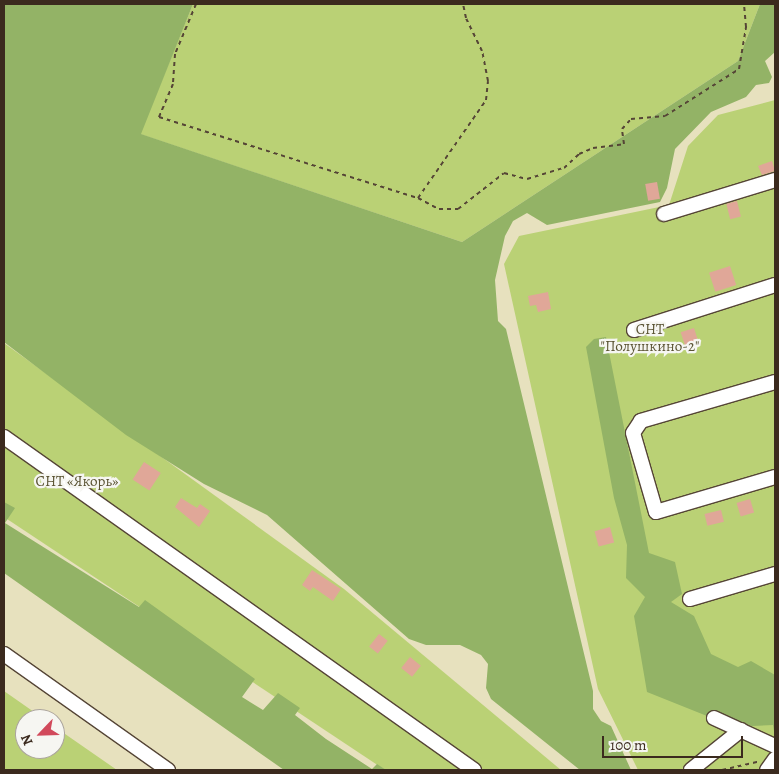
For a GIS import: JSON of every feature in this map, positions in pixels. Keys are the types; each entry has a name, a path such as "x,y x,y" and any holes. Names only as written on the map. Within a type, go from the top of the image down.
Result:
{"street":[{"path":"664,214 775,180"},
{"path":"634,330 775,285"},
{"path":"775,382 641,421 633,433 656,512 775,477"},
{"path":"4,437 474,770"},
{"path":"690,599 775,574"},
{"path":"4,654 168,770"},
{"path":"714,718 741,730 773,759"},
{"path":"691,770 741,730"}],"path":[{"path":"196,4 175,54 173,84 159,117 418,198 439,208 458,209 504,173 527,179 564,168 579,154 594,148 624,144 622,129 631,119 665,116 739,69 746,27 744,4"},
{"path":"418,198 486,100 488,81 482,51 466,18 463,4"},
{"path":"722,770 742,764 773,759"}],"green space":[{"path":"4,4 193,4 141,134 462,242 738,61 760,4 775,4 775,52 765,61 772,77 769,83 756,85 746,97 711,112 675,149 667,188 660,202 547,225 527,213 513,221 505,236 495,280 498,321 506,329 593,691 593,709 601,721 611,726 631,770 580,770 491,699 486,688 488,664 481,655 460,645 426,645 409,639 267,515 204,484 126,435 4,342"},
{"path":"193,4 760,4 738,61 462,242 140,134"},
{"name":"СНТ \"Полушкино-2\"","path":"775,100 775,770 638,770 598,689 504,264 519,236 669,205 688,146 718,115"},
{"path":"606,337 649,553 675,562 682,594 671,602 694,616 711,654 738,667 751,661 775,675 775,737 773,725 752,726 707,716 647,692 634,616 645,597 626,578 627,545 614,498 586,347 594,339"},
{"name":"СНТ «Якорь»","path":"4,343 344,589 561,770 385,770 4,517"},
{"path":"4,502 15,508 5,523 139,607 145,600 255,679 242,697 263,710 278,693 300,708 295,715 326,739 372,769 377,764 386,770 284,770 4,573"},
{"path":"4,691 30,709 15,709 15,759 65,759 65,734 117,770 4,770"}],"building":[{"path":"772,161 775,171 762,175 758,166"},
{"path":"657,182 660,199 648,201 645,184"},
{"path":"737,201 741,217 730,219 726,204"},
{"path":"730,266 736,285 715,292 709,273"},
{"path":"548,292 551,309 538,312 536,305 530,306 528,296"},
{"path":"694,328 699,343 686,348 681,332"},
{"path":"144,462 161,473 149,491 133,480"},
{"path":"181,498 197,508 200,504 210,511 199,527 175,507"},
{"path":"750,499 754,512 741,516 737,503"},
{"path":"721,510 724,522 707,526 705,514"},
{"path":"610,527 614,542 599,547 595,531"},
{"path":"312,570 341,589 333,601 313,587 310,591 302,585"},
{"path":"379,634 388,641 378,653 369,647"},
{"path":"410,657 421,666 412,677 401,668"}]}
